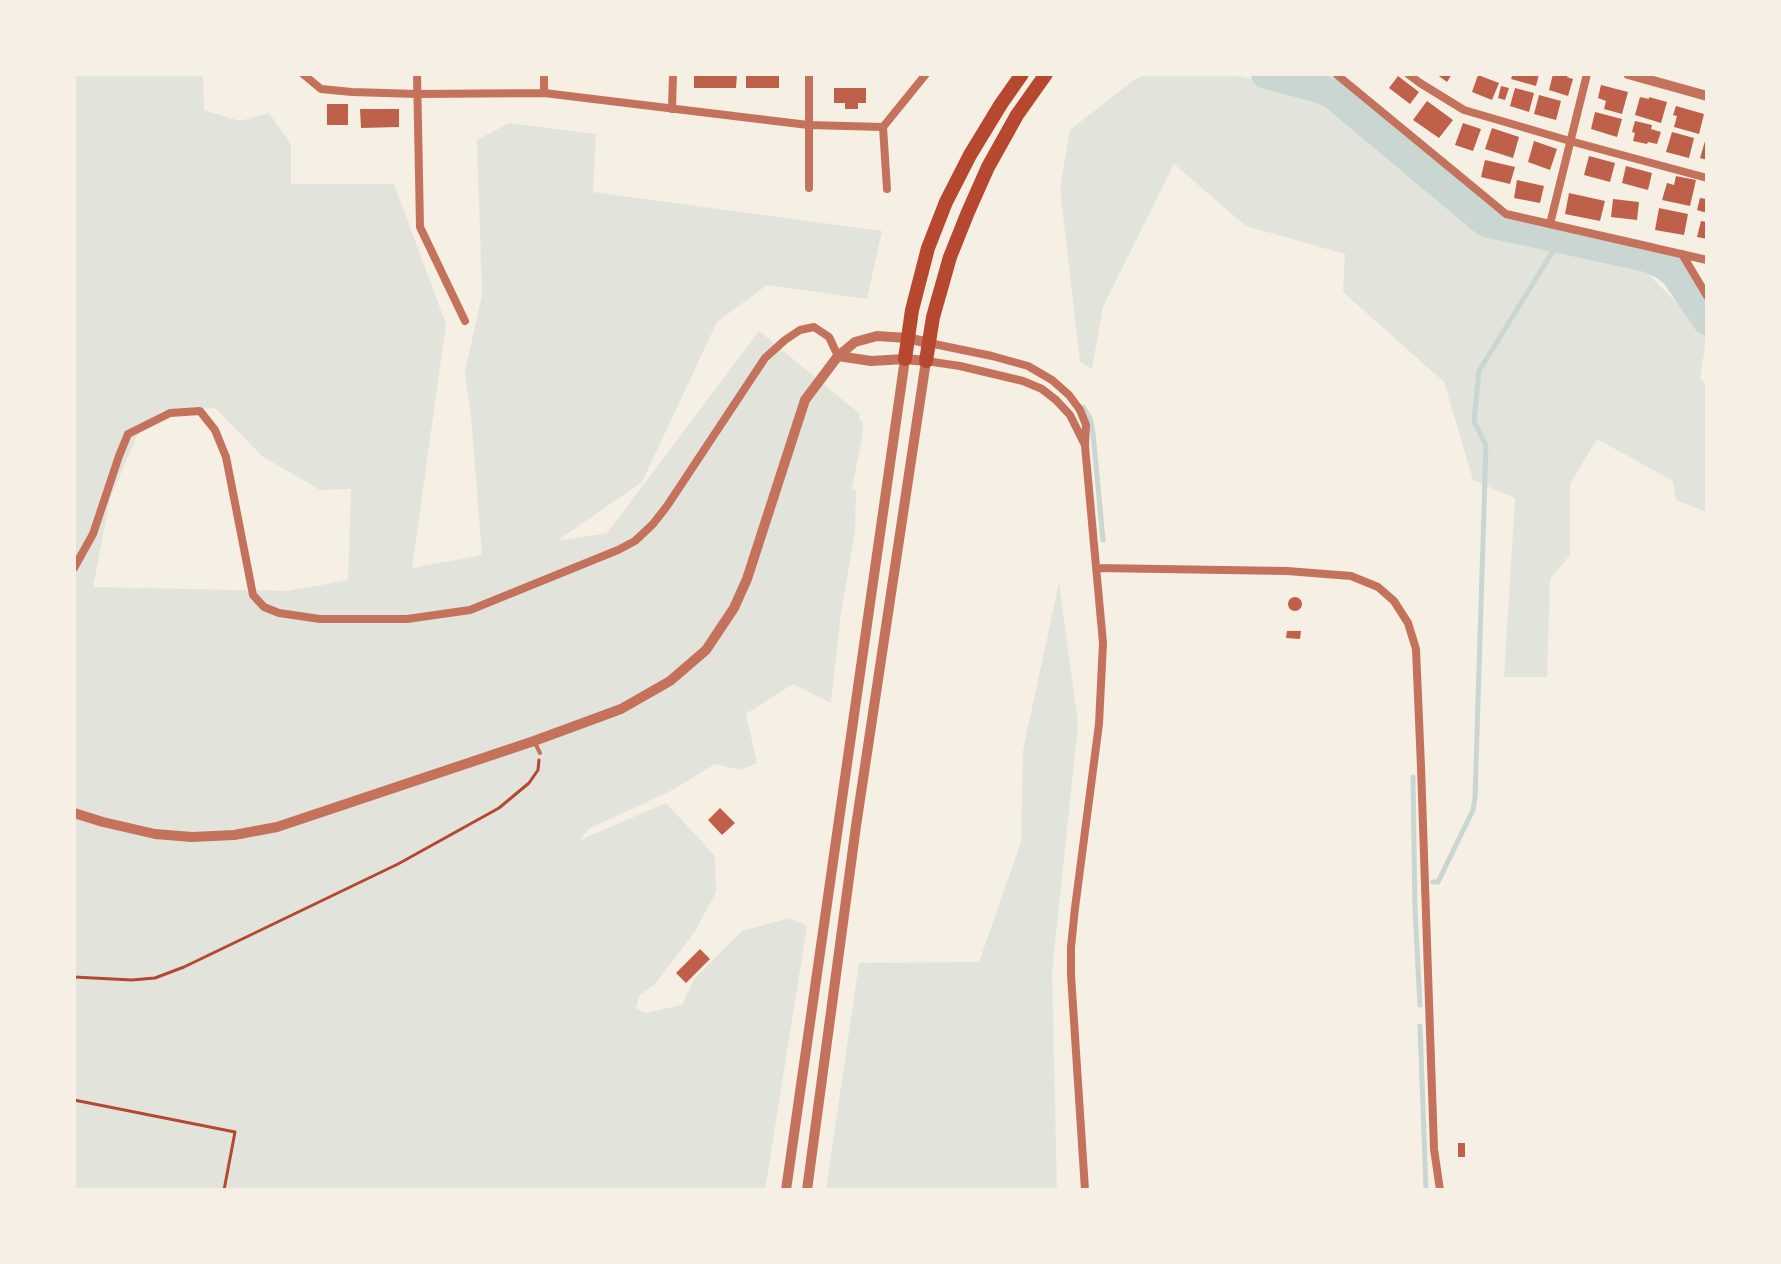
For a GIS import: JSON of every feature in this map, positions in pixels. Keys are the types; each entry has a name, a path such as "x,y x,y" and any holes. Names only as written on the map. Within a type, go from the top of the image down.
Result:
{"main road":[{"path":"905,359 928,248 946,202 970,155 1022,74"},
{"path":"926,361 933,317 950,257 968,212 988,167 1017,115 1046,74"}],"street":[{"path":"303,74 321,89 352,92 544,93 808,125 883,127"},
{"path":"417,74 420,227 465,321"},
{"path":"544,74 544,93"},
{"path":"672,109 673,74"},
{"path":"809,74 809,188"},
{"path":"887,189 883,127 918,78 926,74"},
{"path":"1336,74 1506,214 1707,260"},
{"path":"1408,74 1464,110 1707,178"},
{"path":"1550,224 1587,74"},
{"path":"1628,74 1707,96"},
{"path":"1682,254 1707,296"},
{"path":"74,568 93,534 128,434 170,413 200,411 215,430 226,457 253,595 264,607 279,613 320,619 407,619 470,610 635,541 667,506 765,358 785,340 800,330 814,327 829,337 838,356"},
{"path":"74,813 155,834 192,837 234,835 277,827 621,709 670,681 706,650 734,608 747,579 805,400 838,356 855,342 877,336 907,338 1028,366 1052,380 1069,395 1086,425 1085,446 1103,643 1099,724 1071,947 1085,1190"},
{"path":"838,356 871,361 926,361 1023,381 1042,389 1056,400 1070,415 1085,446"},
{"path":"786,1190 905,359"},
{"path":"807,1190 859,810 926,361"},
{"path":"1097,568 1287,571 1351,576 1378,587 1394,601 1408,623 1416,649 1434,1149 1440,1190"}],"lane":[{"path":"534,741 540,753"}],"path":[{"path":"74,977 155,978 241,940 398,864 499,808 529,783 538,770 540,753"},
{"path":"74,1100 235,1132 224,1190"}],"shaded area":[{"path":"74,74 203,74 204,110 240,121 269,113 291,144 291,184 394,184 446,324 412,568 482,555 465,372 482,295 477,140 509,123 596,134 593,192 882,231 867,299 767,285 717,322 642,482 557,541 607,533 759,331 860,414 862,438 852,488 856,490 855,532 841,613 831,703 793,684 746,714 757,763 740,770 715,764 669,792 588,829 580,840 666,803 715,856 716,892 694,933 655,984 639,996 636,1008 645,1013 682,1005 694,979 742,931 789,918 807,926 765,1190 74,1190","holes":["215,408 262,456 320,490 351,489 348,580 288,591 93,587 110,499 137,436 163,410"]},
{"path":"1148,74 1228,74 1325,93 1486,226 1639,265 1707,333 1700,379 1707,385 1707,512 1676,500 1673,481 1597,439 1570,484 1570,555 1550,579 1547,677 1504,677 1515,498 1473,480 1444,382 1343,292 1345,254 1246,226 1174,164 1103,307 1092,369 1080,362 1060,189 1070,130 1135,79"},
{"path":"1059,583 1078,724 1052,973 1057,1190 826,1190 859,963 979,962 1021,842 1023,750"}],"building":[{"path":"694,74 737,74 736,88 694,88"},
{"path":"746,74 779,74 779,88 746,88"},
{"path":"1436,74 1452,74 1447,82"},
{"path":"1513,74 1539,74 1536,86 1511,79"},
{"path":"1553,74 1566,74 1573,79 1568,96 1549,90"},
{"path":"1478,75 1499,83 1492,100 1472,92"},
{"path":"1398,76 1419,92 1410,104 1389,88"},
{"path":"1601,85 1628,92 1622,114 1604,109 1606,101 1598,98"},
{"path":"1501,86 1509,88 1505,100 1498,98"},
{"path":"834,88 866,88 866,103 858,103 858,109 845,109 845,103 834,103"},
{"path":"1515,88 1534,93 1529,112 1510,106"},
{"path":"1539,95 1561,101 1556,120 1534,114"},
{"path":"1640,97 1667,102 1661,123 1635,115"},
{"path":"1427,101 1453,120 1439,138 1413,120"},
{"path":"327,104 348,104 348,125 327,125"},
{"path":"1676,106 1704,114 1699,134 1674,127"},
{"path":"360,109 399,109 399,127 361,128"},
{"path":"1595,112 1622,119 1617,137 1591,129"},
{"path":"1635,121 1652,125 1651,129 1661,132 1657,144 1633,141"},
{"path":"1463,123 1481,129 1473,151 1455,145"},
{"path":"1492,128 1519,137 1513,158 1485,149"},
{"path":"1672,132 1694,138 1689,158 1666,152"},
{"path":"1534,141 1557,149 1550,170 1528,162"},
{"path":"1707,141 1707,160 1700,158"},
{"path":"1589,156 1615,163 1610,182 1584,175"},
{"path":"1485,160 1515,167 1510,184 1481,177"},
{"path":"1626,166 1652,173 1648,190 1622,183"},
{"path":"1676,176 1696,180 1690,206 1662,200 1667,183 1674,185"},
{"path":"1517,180 1544,186 1540,203 1514,198"},
{"path":"1569,193 1605,201 1600,221 1565,214"},
{"path":"1700,198 1707,199 1707,213 1697,210"},
{"path":"1613,199 1639,202 1637,220 1611,217"},
{"path":"1659,208 1688,214 1684,235 1655,230"},
{"path":"1701,221 1707,222 1707,239 1697,237"},
{"path":"1295,597 1302,604 1295,611 1288,604"},
{"path":"1287,631 1301,631 1300,639 1286,638"},
{"path":"720,808 735,823 722,835 708,820"},
{"path":"700,949 710,959 686,983 676,973"},
{"path":"1458,1143 1465,1143 1465,1157 1458,1157"}],"waterway":[{"path":"1266,74 1333,94 1486,222 1647,257 1663,264 1675,273 1707,320"},
{"path":"1433,882 1438,882 1473,810 1475,798 1486,445 1474,421 1479,371 1561,238"},
{"path":"1083,407 1090,418 1093,433 1103,540"},
{"path":"1413,777 1420,1005"},
{"path":"1420,1026 1426,1190"}]}
